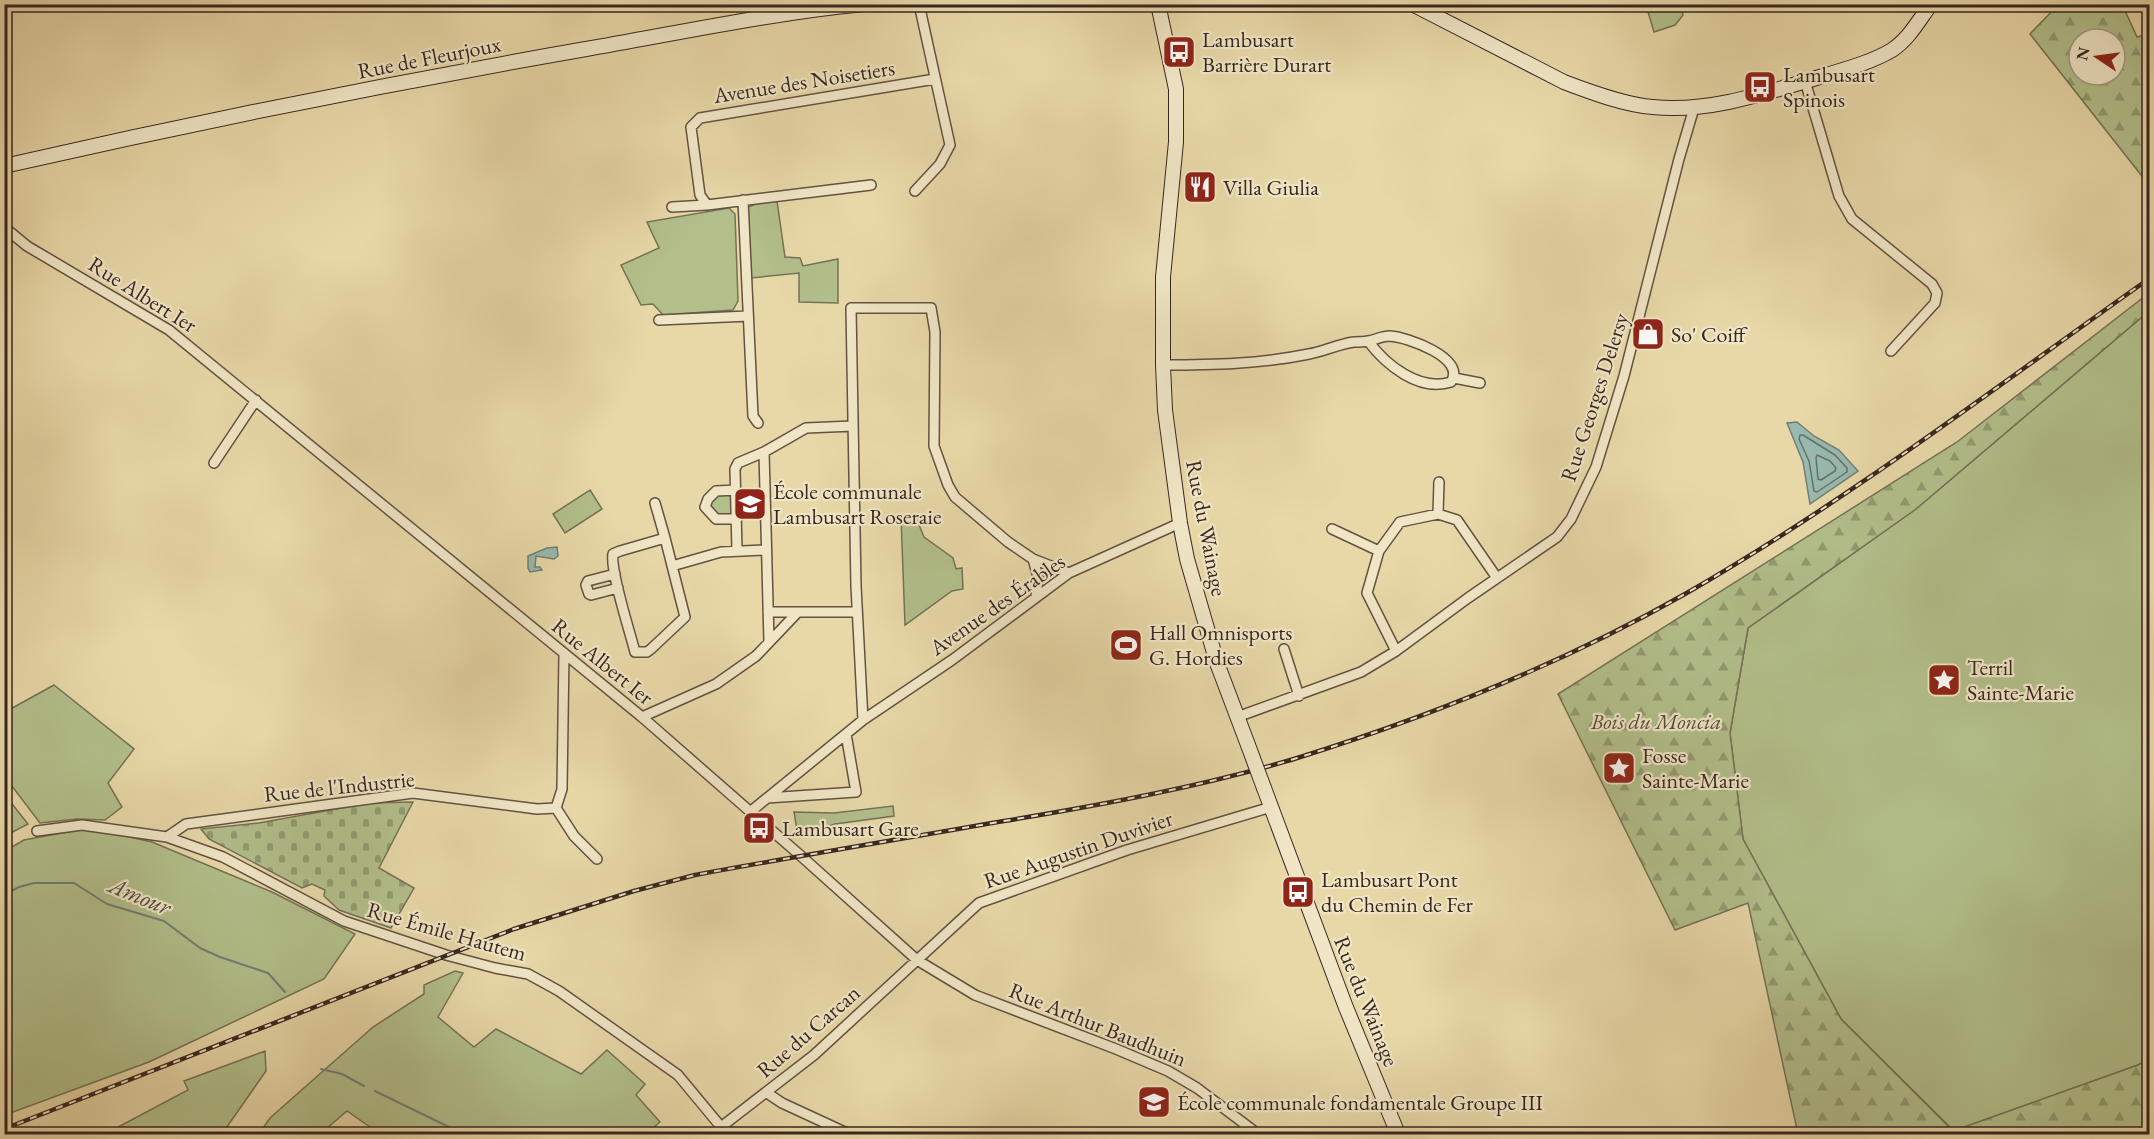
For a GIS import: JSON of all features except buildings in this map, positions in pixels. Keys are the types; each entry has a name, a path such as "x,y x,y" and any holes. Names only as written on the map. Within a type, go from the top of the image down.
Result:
{"street":[{"name":"Rue de Fleurjoux","path":"4,166 448,74 770,17 864,4"},
{"path":"915,191 940,164 950,145 919,4"},
{"name":"Rue du Wainage","path":"1158,4 1176,89 1176,142 1163,277 1165,410 1187,559 1217,663 1345,1005 1398,1134"},
{"path":"1412,4 1588,92 1652,107 1694,108 1805,81 1852,67 1892,50 1908,36 1931,4"},
{"name":"Avenue des Noisetiers","path":"707,205 700,195 691,127 700,118 935,78"},
{"path":"1805,81 1839,196 1852,219 1932,284 1937,292 1935,303 1891,351"},
{"name":"Rue Georges Delersy","path":"1237,717 1361,672 1396,651 1557,537 1571,519 1596,467 1630,356 1694,108"},
{"path":"672,207 707,205 871,184"},
{"path":"742,200 753,416 758,423"},
{"name":"Rue Albert Ier","path":"4,227 27,246 169,330 642,717 917,960"},
{"path":"863,720 857,612 850,308 931,308 934,332 934,446 948,485 955,496 1008,542 1033,559 1069,573"},
{"path":"659,320 748,316"},
{"path":"1163,365 1217,366 1262,363 1312,354 1354,342 1368,342 1381,336 1391,336 1421,344 1448,362 1454,372 1454,378 1451,382 1443,384 1407,376 1387,363 1368,342"},
{"path":"1454,378 1480,383"},
{"path":"214,463 256,400"},
{"path":"737,551 735,469 738,463 764,452 806,428 853,426"},
{"path":"764,452 769,642"},
{"path":"1438,514 1439,483"},
{"path":"736,490 716,491 705,507 716,519 737,519"},
{"path":"655,502 665,538 685,617 647,652 635,652 618,588 612,560 613,554 665,538"},
{"path":"1396,651 1367,593 1379,551 1400,522 1438,514 1457,520 1497,578"},
{"name":"Avenue des Érables","path":"750,812 863,720 952,660 1069,573 1180,523"},
{"path":"1332,529 1379,551"},
{"path":"672,566 721,552 766,550"},
{"path":"1033,559 1038,577 1036,597"},
{"path":"615,574 588,581 586,585 591,595 618,588"},
{"path":"768,612 796,614 857,612"},
{"path":"642,717 716,684 756,656 796,614"},
{"path":"1284,649 1299,696"},
{"path":"564,652 562,789 556,808 574,836 597,859"},
{"path":"767,798 856,792 846,734"},
{"name":"Rue de l'Industrie","path":"167,837 186,824 413,793 537,810 556,808"},
{"name":"Rue Augustin Duvivier","path":"917,960 979,903 1126,850 1271,807"},
{"name":"Rue Émile Hautem","path":"37,831 82,825 167,837 223,857 344,921 446,956 528,974 559,991 678,1075 724,1131"},
{"name":"Rue du Carcan","path":"724,1131 814,1055 917,960"},
{"name":"Rue Arthur Baudhuin","path":"917,960 975,995 1168,1071 1197,1088 1254,1133"},
{"path":"767,1093 782,1103 849,1134"}],"green space":[{"path":"2122,4 2137,37 2149,34 2149,185 2072,87 2127,87 2127,27 2067,27 2067,81 2030,34 2058,5"},
{"path":"1646,5 1681,5 1683,15 1675,25 1654,32"},
{"path":"777,201 785,257 800,258 803,266 838,259 838,303 799,302 799,273 751,278 748,207 761,202"},
{"path":"729,208 735,214 738,301 733,310 663,315 653,304 641,305 621,265 659,248 647,222"},
{"name":"Bois du Moncia","path":"2149,293 2149,311 1916,509 1748,628 1730,733 1743,839 1841,1019 1953,1131 2138,1065 2149,1059 2149,1134 1798,1134 1748,903 1675,930 1558,694 1957,442"},
{"name":"Terril Sainte-Marie","path":"2149,311 2149,1059 2138,1065 1954,1131 1841,1019 1743,839 1730,733 1748,628 1916,509"},
{"path":"590,490 602,509 565,533 553,514"},
{"path":"718,494 733,494 734,516 719,516 709,504"},
{"path":"915,515 924,537 953,558 956,569 962,568 963,589 952,591 905,625 901,517"},
{"path":"54,685 134,749 108,783 122,807 105,820 77,819 40,823 5,777 5,712"},
{"path":"5,795 28,824 4,836"},
{"path":"413,802 379,868 414,888 391,928 339,910 324,896 325,890 312,884 302,888 209,839 201,829 259,823 369,803"},
{"path":"893,806 894,816 835,824 798,836 794,812 834,813"},
{"path":"89,828 152,842 272,892 355,934 324,979 149,1062 5,1115 5,851 24,840"},
{"path":"455,971 463,973 438,1017 474,1047 496,1029 581,1074 607,1050 645,1084 636,1095 660,1122 646,1134 380,1134 347,1111 320,1134 259,1134 270,1118 373,1027 424,994 424,985"},
{"path":"265,1051 266,1071 222,1134 105,1134 188,1090 184,1081"}],"water":[{"path":"1797,422 1814,436 1839,450 1858,471 1810,504 1803,462 1787,423"},
{"path":"557,547 558,556 554,559 536,556 535,567 540,567 542,570 530,572 528,556 547,548"}],"waterway":[{"name":"Amour","path":"4,895 19,887 34,883 74,883 107,904 164,921 200,948 268,973 285,992"},
{"name":"Amour","path":"321,1069 342,1074 364,1086"},
{"name":"Amour","path":"375,1091 453,1129 457,1134"}],"railway":[{"path":"4,1129 514,929 634,891 695,875 1186,787 1294,759 1445,707 1591,643 1685,594 1745,558 1921,442 2150,278"}],"place":[{"name":"Lambusart Barrière Durart","path":"1179,52"},
{"name":"Lambusart Spinois","path":"1760,87"},
{"name":"Villa Giulia","path":"1200,187"},
{"name":"So' Coiff","path":"1648,334"},
{"name":"École communale Lambusart Roseraie","path":"750,504"},
{"name":"Hall Omnisports G. Hordies","path":"1126,645"},
{"name":"Terril Sainte-Marie","path":"1944,680"},
{"name":"Fosse Sainte-Marie","path":"1619,768"},
{"name":"Lambusart Gare","path":"759,828"},
{"name":"Lambusart Pont du Chemin de Fer","path":"1298,892"},
{"name":"École communale fondamentale Groupe III","path":"1154,1102"}]}
